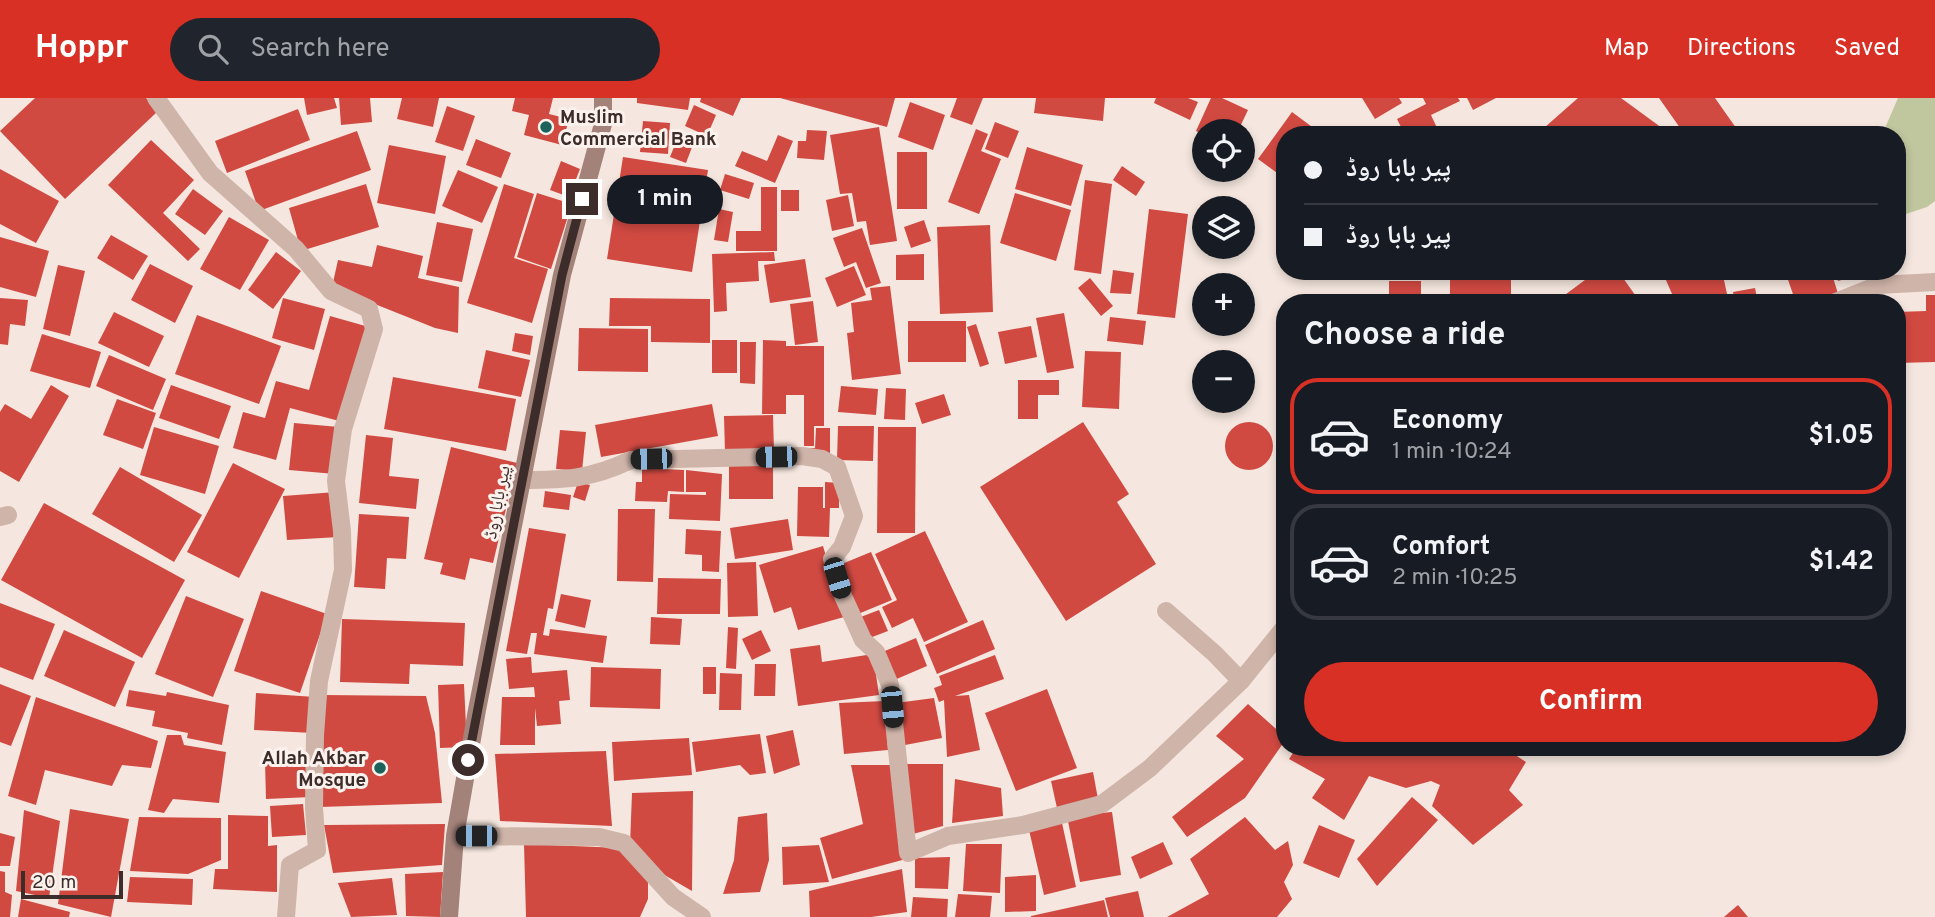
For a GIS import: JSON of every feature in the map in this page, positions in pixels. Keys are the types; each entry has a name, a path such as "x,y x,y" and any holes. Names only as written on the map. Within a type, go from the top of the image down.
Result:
{"main road":[{"name":"پیر بابا روڈ","path":"449,917 455,836 562,275 603,124 603,98"}],"street":[{"path":"156,98 210,173 296,249 331,291 369,309 374,330 342,429 336,481 342,531 342,569 319,681 314,759 317,850 290,865 286,917"},
{"path":"1856,294 1878,285 1935,282"},
{"path":"522,480 586,477 631,460 802,456 822,459 837,467 854,516 842,547 832,559 843,596 858,630 863,640 876,652 891,685 908,853 948,836 1023,825 1102,804 1150,768 1241,681 1276,638"},
{"path":"1166,611 1241,681"},
{"path":"455,836 599,837 624,843 673,897 702,917"}],"green space":[{"path":"1898,98 1935,98 1935,201 1927,207 1906,214 1906,126 1886,126"}],"building":[{"path":"35,98 146,98 158,111 65,199 0,131"},
{"path":"304,98 334,98 337,108 307,115"},
{"path":"339,98 370,98 372,122 341,125"},
{"path":"402,98 439,98 433,127 397,119"},
{"name":"Muslim Commercial Bank","path":"515,98 553,98 549,114 569,119 562,145 524,135 529,115 512,111"},
{"path":"637,98 690,98 688,110 637,103"},
{"path":"701,98 741,98 733,116 700,102"},
{"path":"780,98 895,98 887,127"},
{"path":"957,98 983,98 972,125 950,117"},
{"path":"1036,98 1105,98 1103,121 1034,113"},
{"path":"1156,98 1188,98 1198,102 1190,120 1154,103"},
{"path":"1211,98 1222,98 1248,110 1244,119 1201,119"},
{"path":"1362,98 1399,98 1402,103 1375,119"},
{"path":"1423,98 1458,98 1460,101 1431,115 1436,126 1400,126 1397,119 1426,104"},
{"path":"1467,98 1496,98 1473,110"},
{"path":"1578,98 1621,98 1659,126 1546,126"},
{"path":"1659,98 1715,98 1735,126 1679,126"},
{"path":"910,102 945,115 933,150 898,137"},
{"path":"694,105 716,115 707,136 685,126"},
{"path":"447,106 475,116 463,151 435,142"},
{"path":"298,109 310,140 227,173 215,141"},
{"path":"1292,112 1311,126 1282,126"},
{"path":"643,121 670,123 668,154 640,152"},
{"path":"995,122 1019,131 1008,158 985,149"},
{"path":"879,127 897,241 870,245 866,221 857,222 852,193 840,194 830,135"},
{"path":"976,129 988,134 981,151 1001,159 979,214 948,202"},
{"path":"807,130 827,131 824,160 797,158 798,141 806,141"},
{"path":"357,131 371,170 259,211 245,171"},
{"path":"1276,134 1276,172 1258,159"},
{"path":"778,135 793,141 775,183 735,166 742,151 767,161"},
{"path":"678,137 694,142 686,163 670,157"},
{"path":"476,139 511,153 501,178 466,165"},
{"path":"151,140 194,180 163,213 200,249 188,261 108,185"},
{"path":"389,145 446,156 435,214 377,203"},
{"path":"1027,147 1083,165 1071,206 1015,189"},
{"path":"897,152 927,152 927,209 897,209"},
{"path":"623,157 708,170 692,272 607,259"},
{"path":"561,161 580,169 569,197 550,190"},
{"path":"1122,166 1145,182 1136,196 1113,180"},
{"path":"0,169 59,201 36,243 0,224"},
{"path":"458,170 498,187 482,223 442,206"},
{"path":"725,174 754,183 749,199 720,190"},
{"path":"1085,180 1112,184 1101,274 1074,270"},
{"path":"366,184 379,227 301,251 289,208"},
{"path":"504,184 534,194 514,258 548,269 532,323 467,303"},
{"path":"761,187 777,187 777,251 736,251 736,231 761,231"},
{"path":"193,189 223,211 205,235 175,214"},
{"path":"781,190 799,190 799,211 781,211"},
{"path":"537,193 572,204 551,269 517,257"},
{"path":"1015,193 1071,210 1056,261 1000,243"},
{"path":"848,195 854,226 832,231 826,200"},
{"path":"719,209 733,212 728,242 714,240"},
{"path":"1149,209 1188,214 1175,318 1137,314"},
{"path":"229,217 269,240 240,290 200,269"},
{"path":"924,220 931,241 911,248 904,227"},
{"path":"437,222 473,229 462,282 426,275"},
{"path":"990,225 993,312 940,314 937,227"},
{"path":"862,228 881,283 866,288 856,262 844,267 833,238"},
{"path":"111,235 148,256 133,280 97,258"},
{"path":"0,237 49,251 36,297 0,287"},
{"path":"377,245 423,256 418,278 459,287 458,333 435,328 332,287 338,260 372,267"},
{"path":"276,252 301,271 273,309 248,290"},
{"path":"774,252 775,261 758,261 759,281 726,283 727,311 714,312 712,254"},
{"path":"924,254 924,280 896,280 896,255"},
{"path":"805,259 811,297 770,303 764,265"},
{"path":"150,264 193,286 175,323 131,300"},
{"path":"58,265 85,271 70,336 43,329"},
{"path":"854,266 866,295 837,307 825,278"},
{"path":"1113,270 1134,273 1131,294 1110,293"},
{"path":"1090,278 1113,306 1101,316 1078,288"},
{"path":"1450,280 1511,280 1511,294 1450,294"},
{"path":"1585,280 1624,280 1634,294 1566,294"},
{"path":"1666,280 1724,280 1727,294 1672,294"},
{"path":"1788,280 1834,280 1838,294 1793,294"},
{"path":"1389,281 1421,281 1421,294 1389,294"},
{"path":"890,286 901,374 852,380 847,333 854,332 851,303 872,300 870,288"},
{"path":"1755,288 1756,294 1733,294"},
{"path":"1926,295 1935,295 1935,362 1906,363 1906,312 1926,311"},
{"path":"0,298 28,300 25,326 10,324 8,345 0,344"},
{"path":"283,298 325,309 314,350 272,338"},
{"path":"610,298 710,299 710,343 651,342 651,326 609,326"},
{"path":"813,301 818,342 795,345 790,304"},
{"path":"114,312 164,336 149,367 98,343"},
{"path":"1064,313 1074,368 1047,373 1036,318"},
{"path":"197,315 281,346 259,404 175,374"},
{"path":"330,316 369,327 343,422 290,408 276,460 233,448 243,412 265,418 276,381 309,390"},
{"path":"1110,317 1146,321 1143,345 1107,341"},
{"path":"908,321 966,321 966,362 908,362"},
{"path":"976,324 989,364 980,367 967,327"},
{"path":"1031,326 1037,357 1005,364 998,332"},
{"path":"579,328 648,329 648,372 578,371"},
{"path":"515,333 533,336 530,355 512,351"},
{"path":"42,334 101,352 90,388 30,371"},
{"path":"712,340 737,340 737,373 712,373"},
{"path":"763,340 786,341 786,346 824,346 824,426 814,426 814,446 804,446 804,395 786,395 786,414 762,414"},
{"path":"740,342 756,342 755,384 740,383"},
{"path":"486,350 530,360 521,397 478,388"},
{"path":"1085,351 1121,352 1119,409 1082,407"},
{"path":"109,355 166,379 153,410 96,386"},
{"path":"393,377 516,399 506,451 384,429"},
{"path":"1018,380 1059,380 1059,395 1038,395 1038,419 1018,419"},
{"path":"51,385 69,396 19,482 0,471 0,412 5,404 31,419"},
{"path":"171,385 231,406 219,439 159,418"},
{"path":"841,386 878,389 876,415 838,412"},
{"path":"886,388 906,389 905,420 884,419"},
{"path":"944,394 951,415 922,424 915,403"},
{"path":"117,399 156,413 143,449 103,435"},
{"path":"712,404 718,436 601,457 595,425"},
{"path":"773,415 774,452 725,453 724,416"},
{"path":"1083,422 1129,494 1117,502 1156,564 1066,621 980,487"},
{"path":"1249,422 1266,429 1273,446 1266,463 1249,470 1232,463 1225,446 1232,429"},
{"path":"294,423 339,427 335,474 289,470"},
{"path":"838,426 874,426 873,461 837,460"},
{"path":"154,427 219,446 205,494 140,475"},
{"path":"878,427 916,427 915,533 877,533"},
{"path":"816,428 830,428 830,455 789,448 815,448"},
{"path":"560,430 586,432 582,471 556,469"},
{"path":"366,435 393,438 389,476 419,479 416,509 359,503"},
{"path":"451,447 517,463 493,563 470,558 465,580 440,574 443,563 424,559"},
{"path":"729,461 773,461 773,499 729,499"},
{"path":"233,463 285,489 239,578 187,552"},
{"path":"120,467 202,515 174,562 92,514"},
{"path":"642,468 684,470 684,492 668,491 667,502 635,501 636,482 642,482"},
{"path":"686,470 722,474 720,521 669,519 670,494 706,495 706,492 686,492"},
{"path":"578,482 590,485 585,501 573,497"},
{"path":"825,482 839,483 839,508 830,508 829,537 797,536 798,487 823,487 825,508"},
{"path":"545,491 571,495 569,510 543,507"},
{"path":"336,492 339,537 287,540 283,496"},
{"path":"44,503 185,580 142,658 1,580"},
{"path":"618,509 655,509 653,582 617,581"},
{"path":"359,514 409,517 406,559 387,558 385,589 354,587"},
{"path":"788,519 793,550 735,559 730,528"},
{"path":"529,528 566,534 553,609 548,608 543,635 549,636 550,629 607,636 603,663 534,654 537,633 531,633 527,654 506,651"},
{"path":"686,529 721,531 719,572 702,571 702,555 685,554"},
{"path":"925,531 968,622 924,642 913,618 892,628 882,607 897,600 875,554"},
{"path":"823,546 844,617 798,630 791,607 774,613 759,565"},
{"path":"871,552 892,600 858,614 837,566"},
{"path":"756,562 758,616 728,617 727,563"},
{"path":"658,578 721,579 720,614 657,614"},
{"path":"261,591 327,614 300,693 234,671"},
{"path":"561,594 591,600 585,628 555,621"},
{"path":"186,596 244,619 213,697 155,674"},
{"path":"0,603 55,624 33,680 0,667"},
{"path":"879,610 888,631 867,639 858,618"},
{"path":"651,617 682,619 680,645 650,644"},
{"path":"342,619 465,623 463,666 410,664 409,684 340,682"},
{"path":"983,620 995,649 937,674 925,645"},
{"path":"728,627 738,628 736,669 726,668"},
{"path":"64,630 135,662 115,707 44,676"},
{"path":"761,630 771,651 752,660 742,639"},
{"path":"916,638 927,666 892,681 880,653"},
{"path":"820,645 822,662 873,654 879,695 798,706 790,649"},
{"path":"995,655 1004,679 955,696 969,695 980,750 947,757 944,700 939,702 934,688 942,685 939,676"},
{"path":"531,657 532,673 567,670 570,700 559,701 561,724 537,726 535,708 535,745 500,745 502,697 535,697 534,687 509,689 506,659"},
{"path":"755,664 776,664 775,696 754,696"},
{"path":"591,667 661,669 660,709 590,707"},
{"path":"703,667 716,667 716,694 703,694"},
{"path":"720,673 742,674 741,710 719,710"},
{"path":"0,684 31,696 11,746 0,742"},
{"path":"464,684 467,747 440,748 438,685"},
{"path":"1047,689 1077,768 1016,791 985,713"},
{"path":"129,690 166,696 167,692 229,705 222,745 187,738 188,733 152,726 155,711 126,706"},
{"path":"256,693 315,697 313,733 254,730"},
{"name":"Allah Akbar Mosque","path":"324,695 426,696 435,733 442,803 320,807"},
{"path":"36,697 158,741 151,768 122,765 112,786 45,770 36,805 8,796"},
{"path":"934,698 942,738 905,745 896,703"},
{"path":"885,701 888,750 844,754 839,703"},
{"path":"1248,704 1276,729 1276,753 1245,798 1187,837 1172,817 1244,759 1216,736"},
{"path":"793,730 800,765 774,774 766,736"},
{"path":"760,734 766,773 750,775 740,765 696,772 692,742"},
{"path":"167,735 181,735 184,745 226,752 219,803 173,799 164,813 148,810"},
{"path":"689,738 692,775 614,781 612,742"},
{"path":"606,751 612,826 500,821 495,754"},
{"path":"1291,756 1517,756 1526,762 1509,790 1523,805 1473,845 1432,806 1440,785 1431,781 1406,788 1369,776 1344,820 1312,798 1325,779 1289,759"},
{"path":"311,760 311,797 266,799 265,761"},
{"path":"902,764 943,764 943,826 909,835"},
{"path":"851,765 895,765 906,859 832,879 820,838 863,824"},
{"path":"1093,772 1098,799 1057,808 1051,781"},
{"path":"955,779 1001,788 1003,816 952,823"},
{"path":"693,791 692,891 649,866 630,845 632,793"},
{"path":"1412,797 1438,820 1377,886 1357,859"},
{"path":"303,804 306,835 272,837 270,806"},
{"path":"70,809 129,819 111,917 58,904"},
{"path":"24,810 60,821 49,898 16,891"},
{"path":"1112,812 1121,875 1080,882 1067,816"},
{"path":"767,813 769,860 760,892 723,894 734,860 738,817"},
{"path":"228,815 268,816 268,846 277,845 277,892 213,889 215,869 228,869"},
{"path":"139,817 221,818 221,860 188,874 130,871"},
{"path":"1245,817 1275,850 1288,841 1293,865 1284,882 1292,899 1277,917 1167,917 1209,894 1190,859"},
{"path":"1062,823 1076,887 1044,895 1029,830"},
{"path":"445,824 442,865 333,873 324,825"},
{"path":"1319,825 1355,840 1339,878 1303,863"},
{"path":"0,833 15,837 10,866 0,866"},
{"path":"1163,842 1173,864 1140,879 1131,857"},
{"path":"524,844 622,848 648,878 648,899 640,917 526,917"},
{"path":"966,844 1002,844 1000,893 963,891"},
{"path":"819,845 829,882 783,885 782,847"},
{"path":"950,857 948,889 915,888 915,858"},
{"path":"902,869 907,912 871,917 810,917 809,891"},
{"path":"0,871 5,872 5,892 12,895 10,917 0,917"},
{"path":"443,872 440,917 406,916 405,874"},
{"path":"1036,875 1036,911 1005,912 1005,877"},
{"path":"130,877 193,879 192,905 127,902"},
{"path":"392,878 397,915 351,917 338,883"},
{"path":"1138,891 1144,917 1110,917 1105,898"},
{"path":"958,894 992,896 990,917 955,917"},
{"path":"913,897 948,899 947,917 911,917"},
{"path":"21,899 70,912 69,917 18,917"},
{"path":"1104,900 1108,917 1031,917 1031,916"},
{"path":"1738,905 1748,917 1724,917"}],"place":[{"name":"Muslim Commercial Bank","path":"546,127"},
{"name":"Allah Akbar Mosque","path":"380,768"}],"route":[{"path":"468,760 562,275 582,199"}]}
